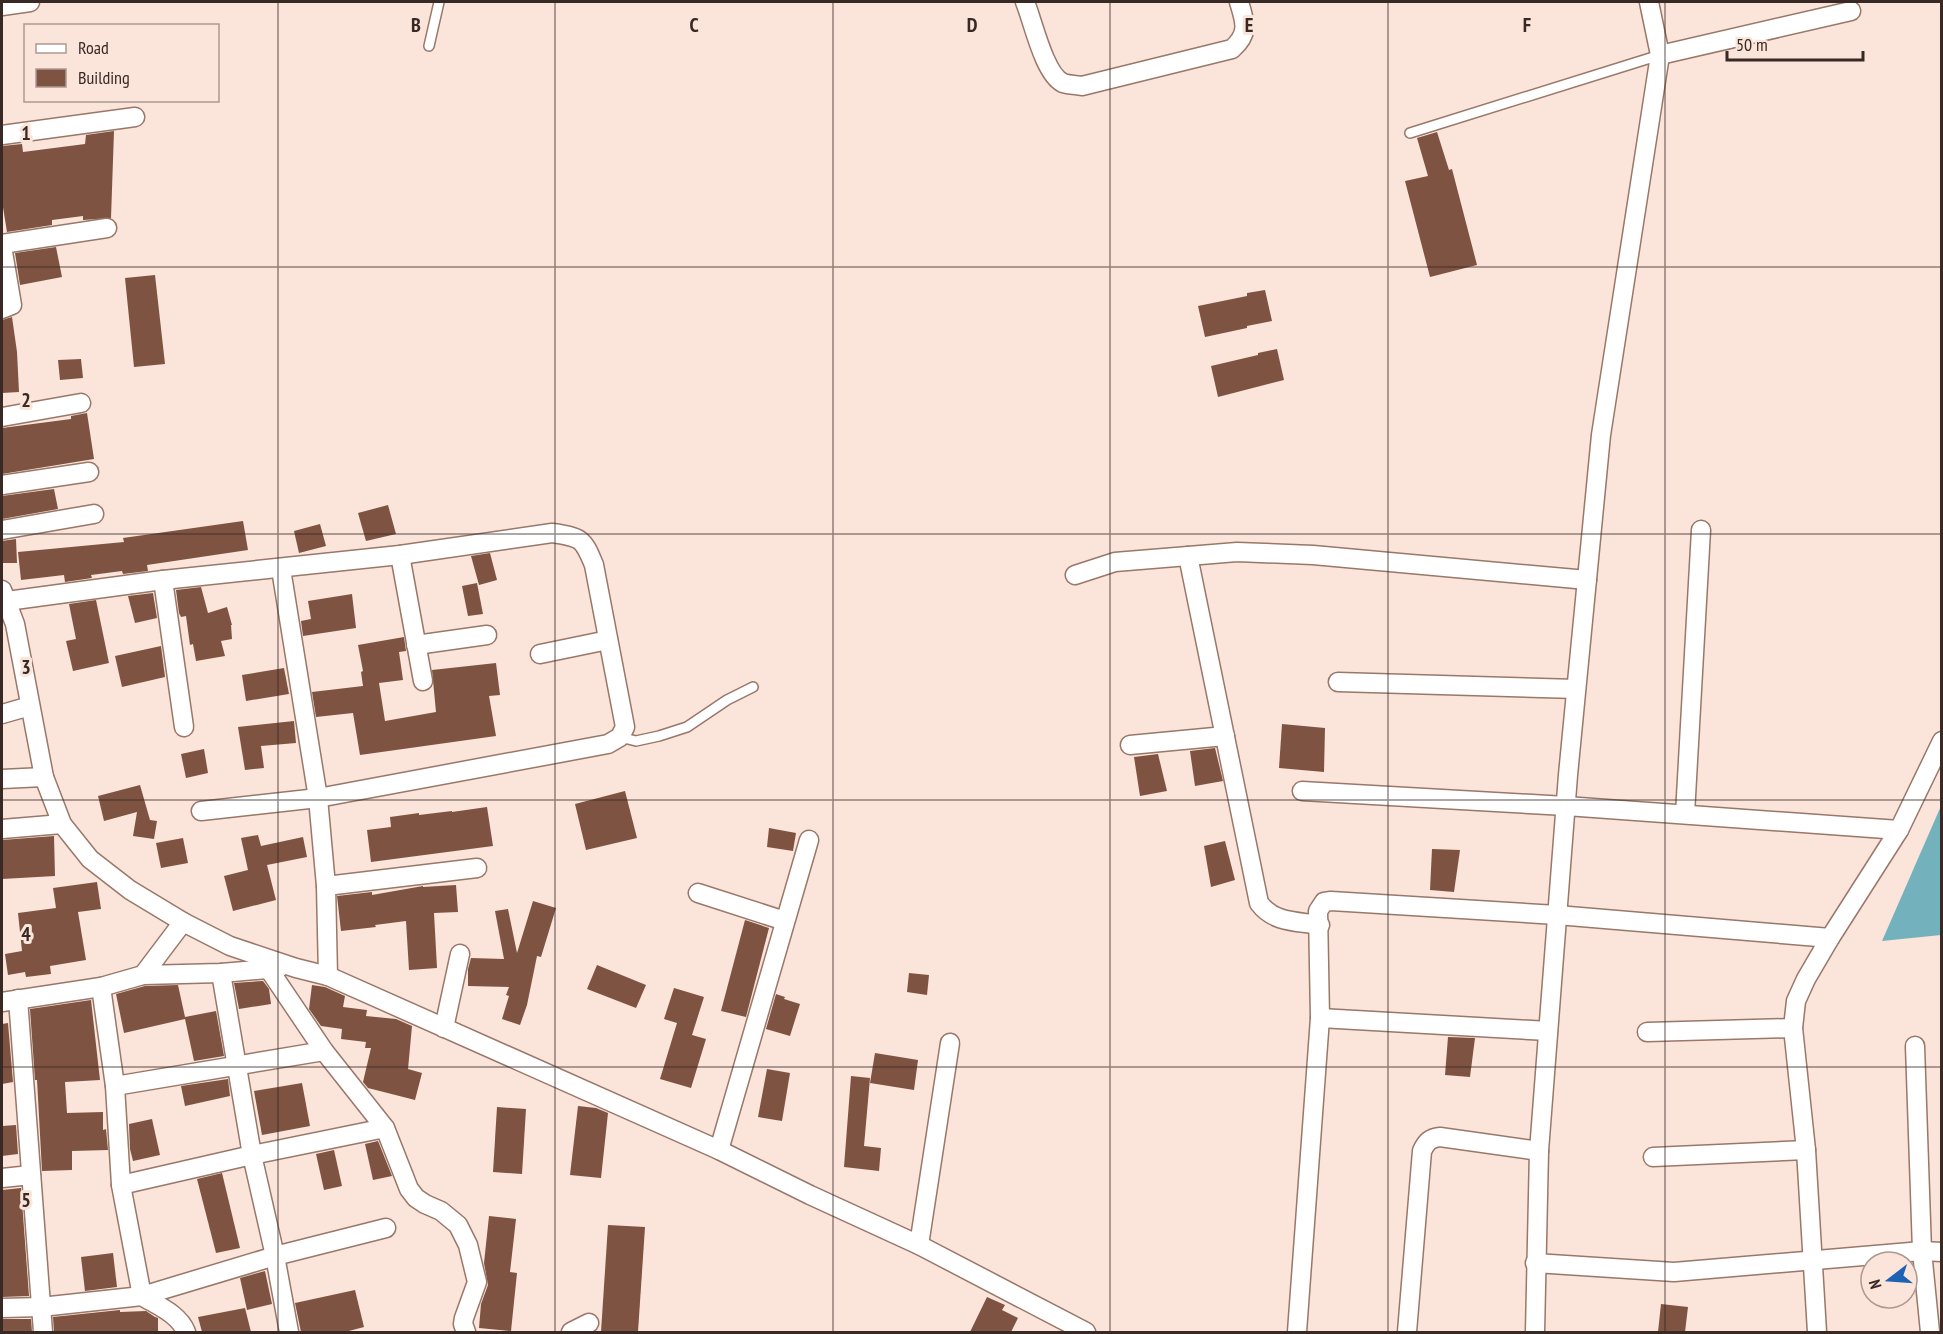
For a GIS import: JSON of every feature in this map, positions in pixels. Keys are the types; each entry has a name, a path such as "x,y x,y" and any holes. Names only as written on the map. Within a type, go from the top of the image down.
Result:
{"street":[{"path":"2,6 30,2"},
{"path":"1024,2 1048,64 1056,77 1064,83 1082,86 1232,49 1240,42 1244,33 1245,22 1239,2"},
{"path":"1535,1332 1539,1151 1576,689 1601,435 1660,55 1649,2"},
{"path":"1660,55 1851,11"},
{"path":"2,135 135,117"},
{"path":"2,309 12,306 2,245 107,228"},
{"path":"2,417 81,403"},
{"path":"2,484 89,472"},
{"path":"2,530 94,514"},
{"path":"1685,814 1701,530"},
{"path":"201,811 318,798 608,744 620,737 625,727 594,565 586,546 574,536 552,533 281,569 4,595 8,625 30,706 44,777 62,824 90,859 130,890 183,922 230,946 296,968 328,975 719,1150 810,1196 919,1245 1086,1332"},
{"path":"1075,575 1115,562 1237,552 1313,555 1587,580"},
{"path":"400,555 423,681"},
{"path":"1188,556 1259,903 1266,912 1274,917 1320,925"},
{"path":"281,569 318,798 326,886 328,975"},
{"path":"163,580 184,727"},
{"path":"416,645 487,635"},
{"path":"540,654 608,640"},
{"path":"1338,682 1576,689"},
{"path":"2,714 30,706"},
{"path":"1130,745 1225,736"},
{"path":"1817,1332 1806,1150 1793,1028 1796,1002 1830,938 1899,830 1941,741"},
{"path":"2,779 44,777"},
{"path":"1302,791 1566,806 1899,830"},
{"path":"2,829 62,824"},
{"path":"719,1150 809,840"},
{"path":"326,886 477,868"},
{"path":"699,893 785,921"},
{"path":"1297,1332 1320,1018 1318,911 1324,902 1330,900 1557,915 1830,938"},
{"path":"143,975 183,922"},
{"path":"444,1028 460,954"},
{"path":"268,968 324,1051 385,1128 409,1189 416,1198 441,1211 458,1226 468,1245 477,1282 464,1318 462,1332"},
{"path":"43,1332 31,1175 10,1001 101,987 143,975 296,968"},
{"path":"221,973 252,1155 290,1332"},
{"path":"101,987 116,1086 121,1185 142,1296 170,1312 184,1326 186,1332"},
{"path":"1320,1018 1548,1031"},
{"path":"1647,1032 1793,1028"},
{"path":"919,1245 950,1043"},
{"path":"1915,1046 1922,1251 1930,1332"},
{"path":"116,1086 324,1051"},
{"path":"121,1185 385,1128"},
{"path":"1407,1332 1422,1150 1425,1144 1434,1137 1440,1137 1539,1151"},
{"path":"1653,1157 1806,1150"},
{"path":"2,1178 31,1175"},
{"path":"2,1308 142,1296 275,1256 386,1228"},
{"path":"1535,1263 1674,1272 1922,1251 1941,1252"},
{"path":"571,1332 589,1323"}],"lane":[{"path":"429,46 439,2"},
{"path":"1410,133 1660,55"},
{"path":"620,737 636,741 687,727 727,700 753,687"}],"water":[{"path":"1941,806 1941,935 1882,941"}],"building":[{"path":"114,131 111,218 83,220 83,216 52,220 52,225 7,232 2,201 2,146 22,144 23,152 85,144 86,135"},
{"path":"1437,132 1449,170 1452,169 1477,265 1430,277 1405,181 1428,176 1417,138"},
{"path":"56,247 62,277 20,285 15,253"},
{"path":"155,275 165,364 134,367 125,278"},
{"path":"1265,290 1272,321 1205,337 1198,306"},
{"path":"12,317 19,392 2,393 2,320"},
{"path":"1277,349 1284,380 1218,397 1211,366"},
{"path":"81,359 83,378 60,380 58,360"},
{"path":"87,413 94,459 2,474 2,428 71,419 71,416"},
{"path":"54,489 58,509 2,519 2,496"},
{"path":"388,505 396,534 366,541 358,513"},
{"path":"243,521 248,550 147,565 148,571 123,574 122,571 91,575 92,578 65,582 64,575 21,580 18,552 124,542 123,538"},
{"path":"320,524 326,546 299,553 294,531"},
{"path":"16,539 17,563 2,563 2,541"},
{"path":"490,553 497,580 479,585 471,556"},
{"path":"477,583 483,614 468,616 462,586"},
{"path":"201,587 208,613 227,607 232,625 232,639 221,641 225,656 196,661 193,644 190,645 186,616 181,617 179,613 176,590"},
{"path":"153,593 157,618 135,623 128,596"},
{"path":"352,594 356,628 303,636 301,621 311,619 308,601"},
{"path":"96,600 109,663 73,671 66,641 76,639 69,604"},
{"path":"404,637 406,651 399,652 403,680 379,683 385,721 436,712 432,670 496,663 500,695 489,696 496,736 360,755 353,713 316,717 312,692 363,686 361,672 363,671 358,645"},
{"path":"161,646 165,677 122,687 115,656"},
{"path":"284,668 289,694 246,701 242,675"},
{"path":"294,721 296,743 261,746 264,768 245,770 238,727"},
{"path":"1282,724 1325,728 1324,772 1279,768"},
{"path":"1215,748 1223,781 1195,786 1190,751"},
{"path":"204,749 208,773 186,778 181,754"},
{"path":"1158,754 1167,791 1140,796 1134,757"},
{"path":"140,785 150,820 157,821 154,839 133,836 137,812 104,821 98,796"},
{"path":"625,791 637,838 586,850 575,804"},
{"path":"487,807 493,846 371,862 367,830 391,827 390,817"},
{"path":"769,828 796,833 793,851 767,847"},
{"path":"258,835 261,846 303,837 307,857 267,865 276,900 233,911 224,876 248,870 241,838"},
{"path":"54,836 55,876 2,879 2,840"},
{"path":"183,838 188,863 161,868 156,843"},
{"path":"1225,841 1235,880 1211,887 1204,846"},
{"path":"1432,849 1460,850 1454,892 1430,890"},
{"path":"97,882 101,909 78,912 86,960 50,966 51,974 26,977 25,972 8,975 5,954 22,951 18,913 56,908 53,888"},
{"path":"456,885 458,912 434,913 437,968 409,970 406,921 341,931 337,896 372,892 372,895 423,886"},
{"path":"533,901 556,908 541,957 537,956 527,1005 520,1025 502,1019 509,996 506,995 509,987 468,986 468,969 471,958 504,959 495,911 508,909 517,953"},
{"path":"745,920 769,928 746,1017 721,1011"},
{"path":"597,965 646,985 636,1008 587,989"},
{"path":"909,973 929,975 927,995 907,992"},
{"path":"263,981 269,989 271,1004 239,1009 234,983"},
{"path":"178,985 185,1017 216,1011 224,1056 194,1061 185,1019 124,1033 116,994 145,986"},
{"path":"312,985 325,987 345,996 343,1007 367,1010 366,1016 396,1019 412,1026 408,1069 422,1073 415,1100 368,1088 363,1082 371,1048 365,1048 366,1042 341,1039 342,1029 321,1026 309,1009"},
{"path":"674,988 704,997 692,1035 706,1039 691,1088 660,1079 677,1023 664,1019"},
{"path":"776,994 800,1004 790,1036 766,1029"},
{"path":"91,1000 100,1080 65,1082 67,1113 103,1112 103,1130 106,1129 108,1150 72,1151 72,1170 42,1171 30,1009"},
{"path":"8,1023 13,1082 2,1084 2,1024"},
{"path":"1448,1037 1475,1038 1470,1077 1445,1075"},
{"path":"875,1053 918,1060 914,1090 870,1083"},
{"path":"767,1069 790,1073 782,1121 758,1117"},
{"path":"851,1076 870,1078 864,1146 881,1148 879,1171 844,1167"},
{"path":"228,1079 230,1096 185,1106 181,1086"},
{"path":"302,1083 310,1126 262,1135 254,1091"},
{"path":"578,1106 596,1108 608,1113 601,1178 570,1175"},
{"path":"497,1107 526,1109 522,1174 493,1172"},
{"path":"152,1119 160,1155 133,1161 129,1124"},
{"path":"16,1125 18,1154 2,1156 2,1126"},
{"path":"378,1141 392,1176 373,1180 365,1144"},
{"path":"334,1150 342,1186 324,1190 316,1154"},
{"path":"222,1173 240,1248 216,1253 197,1179"},
{"path":"21,1188 29,1296 2,1297 2,1190"},
{"path":"489,1216 516,1219 510,1272 517,1273 511,1331 479,1328 481,1304 488,1285 484,1263"},
{"path":"608,1225 645,1227 638,1332 601,1332"},
{"path":"113,1253 117,1287 85,1291 81,1257"},
{"path":"265,1271 272,1304 247,1310 240,1278"},
{"path":"355,1290 364,1327 345,1332 301,1332 295,1303"},
{"path":"987,1297 1005,1305 1002,1310 1018,1318 1011,1332 970,1332"},
{"path":"1661,1304 1688,1307 1685,1332 1658,1332"},
{"path":"245,1308 251,1332 202,1332 198,1317"},
{"path":"120,1310 120,1312 146,1311 158,1318 158,1332 54,1332 53,1317"},
{"path":"2,1319 31,1319 32,1332 2,1332"}]}
